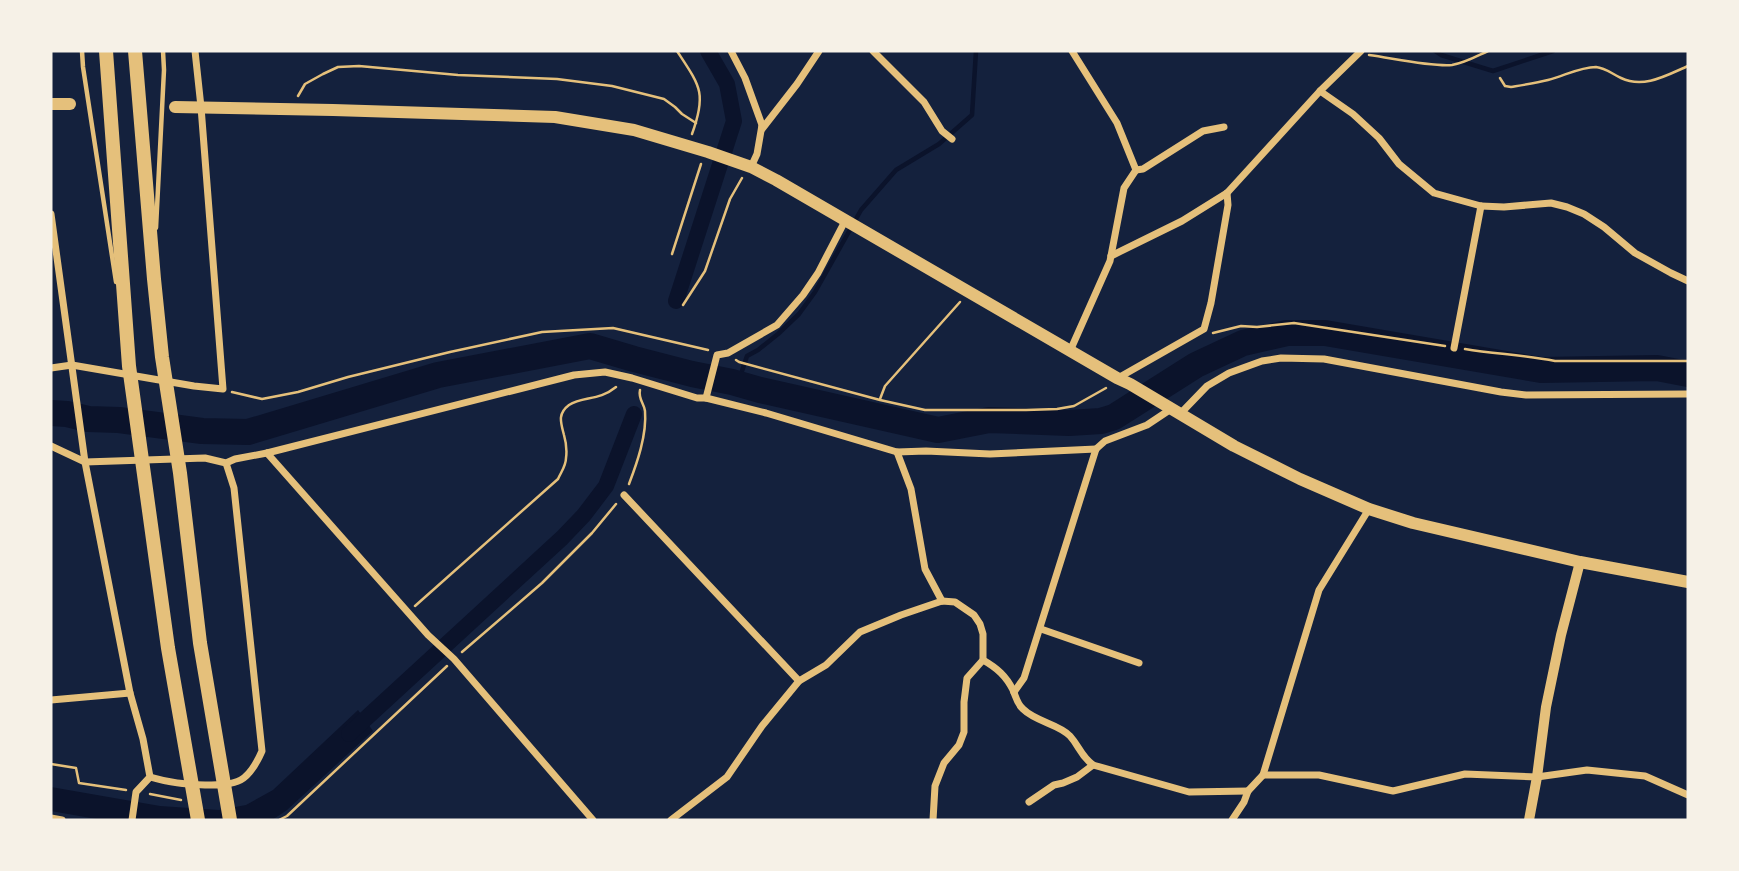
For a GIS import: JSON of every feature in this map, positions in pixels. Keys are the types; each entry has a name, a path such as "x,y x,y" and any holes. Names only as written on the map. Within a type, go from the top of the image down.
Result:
{"highway":[{"path":"106,51 129,366 168,648 198,820"},
{"path":"135,51 162,357 180,473 200,643 230,820"}],"main road":[{"path":"51,104 70,104"},
{"path":"175,107 555,117 634,130 706,151 747,166 1245,451 1300,479 1369,509 1413,523 1580,562 1688,582"}],"street":[{"path":"51,368 72,365 223,389 195,51"},
{"path":"731,51 745,78 762,129 819,51"},
{"path":"873,51 924,102 942,131 952,139"},
{"path":"1072,51 1116,123 1136,170"},
{"path":"1111,257 1182,221 1227,193 1320,91 1360,52"},
{"path":"1320,91 1353,114 1379,138 1399,164 1434,193 1481,206 1551,203 1567,207 1604,227 1635,253 1688,281"},
{"path":"747,166 757,154 762,125"},
{"path":"1070,351 1111,257 1124,188 1136,170 1143,169 1203,131 1224,127"},
{"path":"1117,378 1204,329 1228,205 1227,193"},
{"path":"1454,348 1481,206"},
{"path":"51,214 85,461 130,693 150,777 136,794 132,820"},
{"path":"706,398 717,355 729,353 777,325 818,273 845,221"},
{"path":"1014,692 1024,678 1041,629 1096,449 1105,441 1146,425 1230,373 1262,361 1281,358 1324,359 1526,395 1688,394"},
{"path":"51,446 85,461 205,458 226,463 573,374 605,372 697,398 766,413 897,452 990,454 1096,449"},
{"path":"897,452 911,489 925,569 942,601"},
{"path":"267,453 428,635 454,659 593,820"},
{"path":"150,777 174,784 230,785 254,769 262,751 234,488 226,463"},
{"path":"624,495 799,681"},
{"path":"1232,820 1248,791 1263,775 1319,590 1369,509"},
{"path":"1529,820 1546,707 1580,562"},
{"path":"671,820 727,777 762,726 799,681 826,665 860,632 942,601 955,602 974,615 983,634 983,660 967,678 964,732 959,745 944,763 935,786 933,820"},
{"path":"1041,629 1139,663"},
{"path":"983,660 998,668 1024,711 1069,735 1083,758 1093,765 1189,792 1248,791"},
{"path":"51,700 130,693"},
{"path":"1029,802 1054,785 1077,777 1093,765"},
{"path":"1263,775 1319,775 1392,791 1465,774 1537,776 1587,770 1646,776 1688,795"},
{"path":"51,818 62,820"}],"lane":[{"path":"82,51 129,366"},
{"path":"154,279 163,51"}],"path":[{"path":"677,51 695,78 700,94 699,113 688,146"},
{"path":"1360,52 1451,65 1488,51"},
{"path":"296,109 299,94 305,84 338,67 359,66 458,75 556,79 612,86 664,99 696,123"},
{"path":"1500,78 1505,86 1511,87 1598,67 1609,70 1622,79 1653,81 1688,66"},
{"path":"672,254 706,151"},
{"path":"683,304 705,271 730,198 747,166"},
{"path":"880,400 885,386 970,292"},
{"path":"223,389 262,399 542,332 613,328 707,350 717,355"},
{"path":"729,353 739,362 925,410 1057,409 1074,406 1105,390 1117,378"},
{"path":"409,612 558,479 566,456 564,436 559,423 561,415 566,407 575,402 609,393 619,384 622,375"},
{"path":"279,820 287,816 454,659 542,583 592,533 624,495 641,447 645,409 638,396 642,381"},
{"path":"51,764 76,768 79,783 182,800"}],"water":[{"path":"358,710 373,731 287,810 272,820 102,820 51,811 51,787 160,806 219,810 246,805 273,790"}],"waterway":[{"path":"676,301 734,121 727,84 708,51"},
{"path":"738,383 747,356 778,334 799,314 815,292 861,210 896,170 939,144 972,115 976,51"},
{"path":"1435,51 1493,71 1553,51"},
{"path":"51,413 202,431 248,432 438,375 590,346 692,374 938,430 989,420 1069,423 1101,421 1114,417 1196,365 1243,343 1287,333 1325,333 1541,370 1657,368 1688,374"},
{"path":"349,734 584,515 606,486 634,414"}]}
